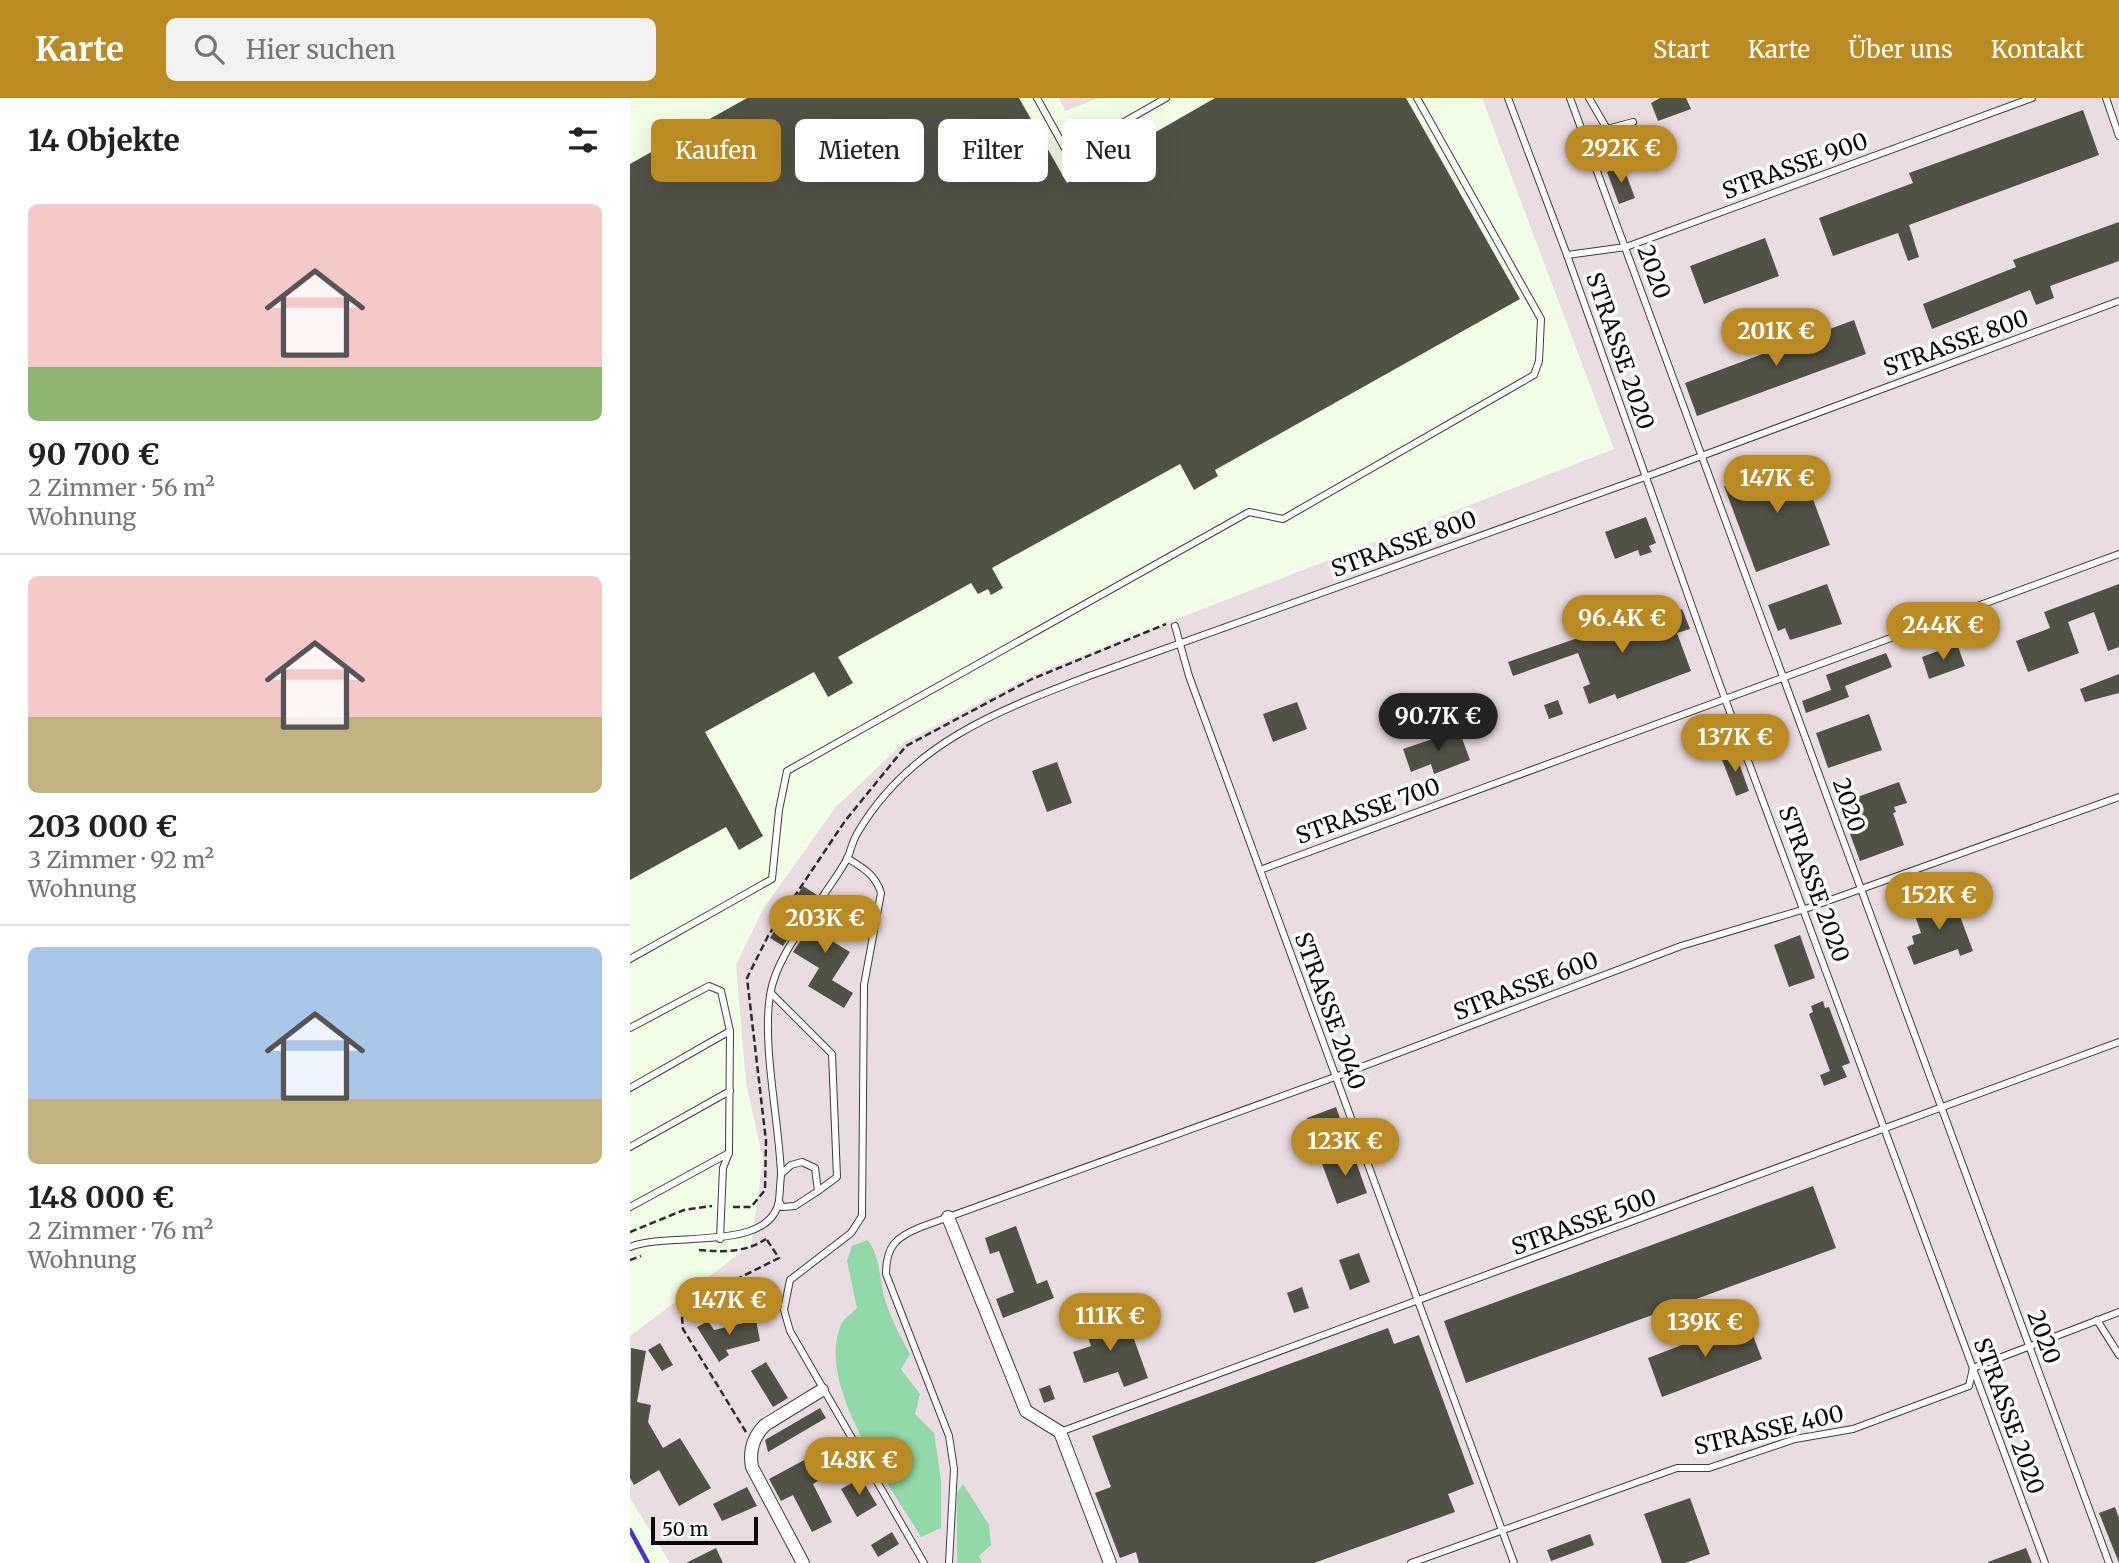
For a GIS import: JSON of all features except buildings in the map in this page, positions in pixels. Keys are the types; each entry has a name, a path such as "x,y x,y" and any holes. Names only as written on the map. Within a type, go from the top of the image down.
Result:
{"street":[{"path":"948,1217 1026,1411 1060,1432 1110,1563"},
{"path":"803,1563 752,1467 750,1455 753,1444 765,1425 822,1390"}],"lane":[{"path":"1037,98 1069,153 1166,98"},
{"path":"630,959 772,879 779,810 787,771 1249,512 1283,519 1534,374 1539,361 1541,319 1417,98"},
{"name":"STRASSE 2020","path":"1508,98 1567,255 1717,677 1727,697 2045,1563"},
{"name":"2020","path":"1570,98 1785,676 1860,889 2109,1563"},
{"path":"1589,98 1607,129 1633,122"},
{"name":"STRASSE 900","path":"1567,255 1626,247 2032,98"},
{"path":"2106,98 2119,136"},
{"name":"STRASSE 800","path":"771,993 793,943 847,858 857,833 899,778 914,762 943,742 1005,708 1180,642 1646,477 2119,301"},
{"name":"STRASSE 700","path":"1260,870 2119,554"},
{"name":"STRASSE 2040","path":"1175,626 1260,870 1514,1563"},
{"name":"STRASSE 600","path":"949,1563 954,1469 949,1436 886,1274 886,1257 891,1243 948,1217 1335,1077 1681,946 1804,909 2119,797"},
{"path":"847,858 868,871 877,880 881,892 864,985 862,1216 851,1233 790,1280 786,1295 786,1320 822,1390 924,1563"},
{"path":"630,1028 709,986 721,991 730,1031 730,1091 729,1153 723,1168 720,1239"},
{"path":"769,1220 777,1211 781,1174 770,1030 771,993"},
{"path":"630,1247 655,1239 720,1239 742,1235 795,1206 836,1177 832,1054 771,993"},
{"path":"630,1088 730,1031"},
{"name":"STRASSE 500","path":"1060,1432 2119,1042"},
{"path":"630,1147 730,1091"},
{"path":"630,1208 729,1153"},
{"path":"781,1174 791,1165 802,1162 810,1164 819,1176 818,1191"},
{"path":"779,1201 788,1209 795,1206"},
{"path":"1973,1368 2119,1312"},
{"path":"2097,1320 2119,1356"},
{"name":"STRASSE 400","path":"1411,1563 1677,1468 1709,1468 1795,1439 1853,1429 1969,1386 1973,1368"}],"path":[{"path":"691,1250 730,1252 752,1248 766,1238 779,1258 695,1300 682,1318 683,1329 753,1444"},
{"path":"630,1260 642,1256"}],"shaded area":[{"path":"1059,98 1099,98 1065,111"},
{"path":"1482,98 2119,98 2119,1563 670,1563 630,1498 630,1336 751,1245 763,1160 746,1083 736,965 763,909 835,808 904,742 1035,674 1614,449"}],"green space":[{"path":"867,1240 875,1253 888,1310 910,1354 901,1369 920,1394 915,1414 934,1433 941,1480 941,1528 921,1537 859,1433 846,1403 838,1374 836,1347 842,1323 857,1308 847,1261 852,1246"},
{"path":"963,1484 989,1525 991,1545 979,1556 982,1563 957,1563 957,1493"}],"waterway":[{"path":"630,1530 648,1563"}]}
